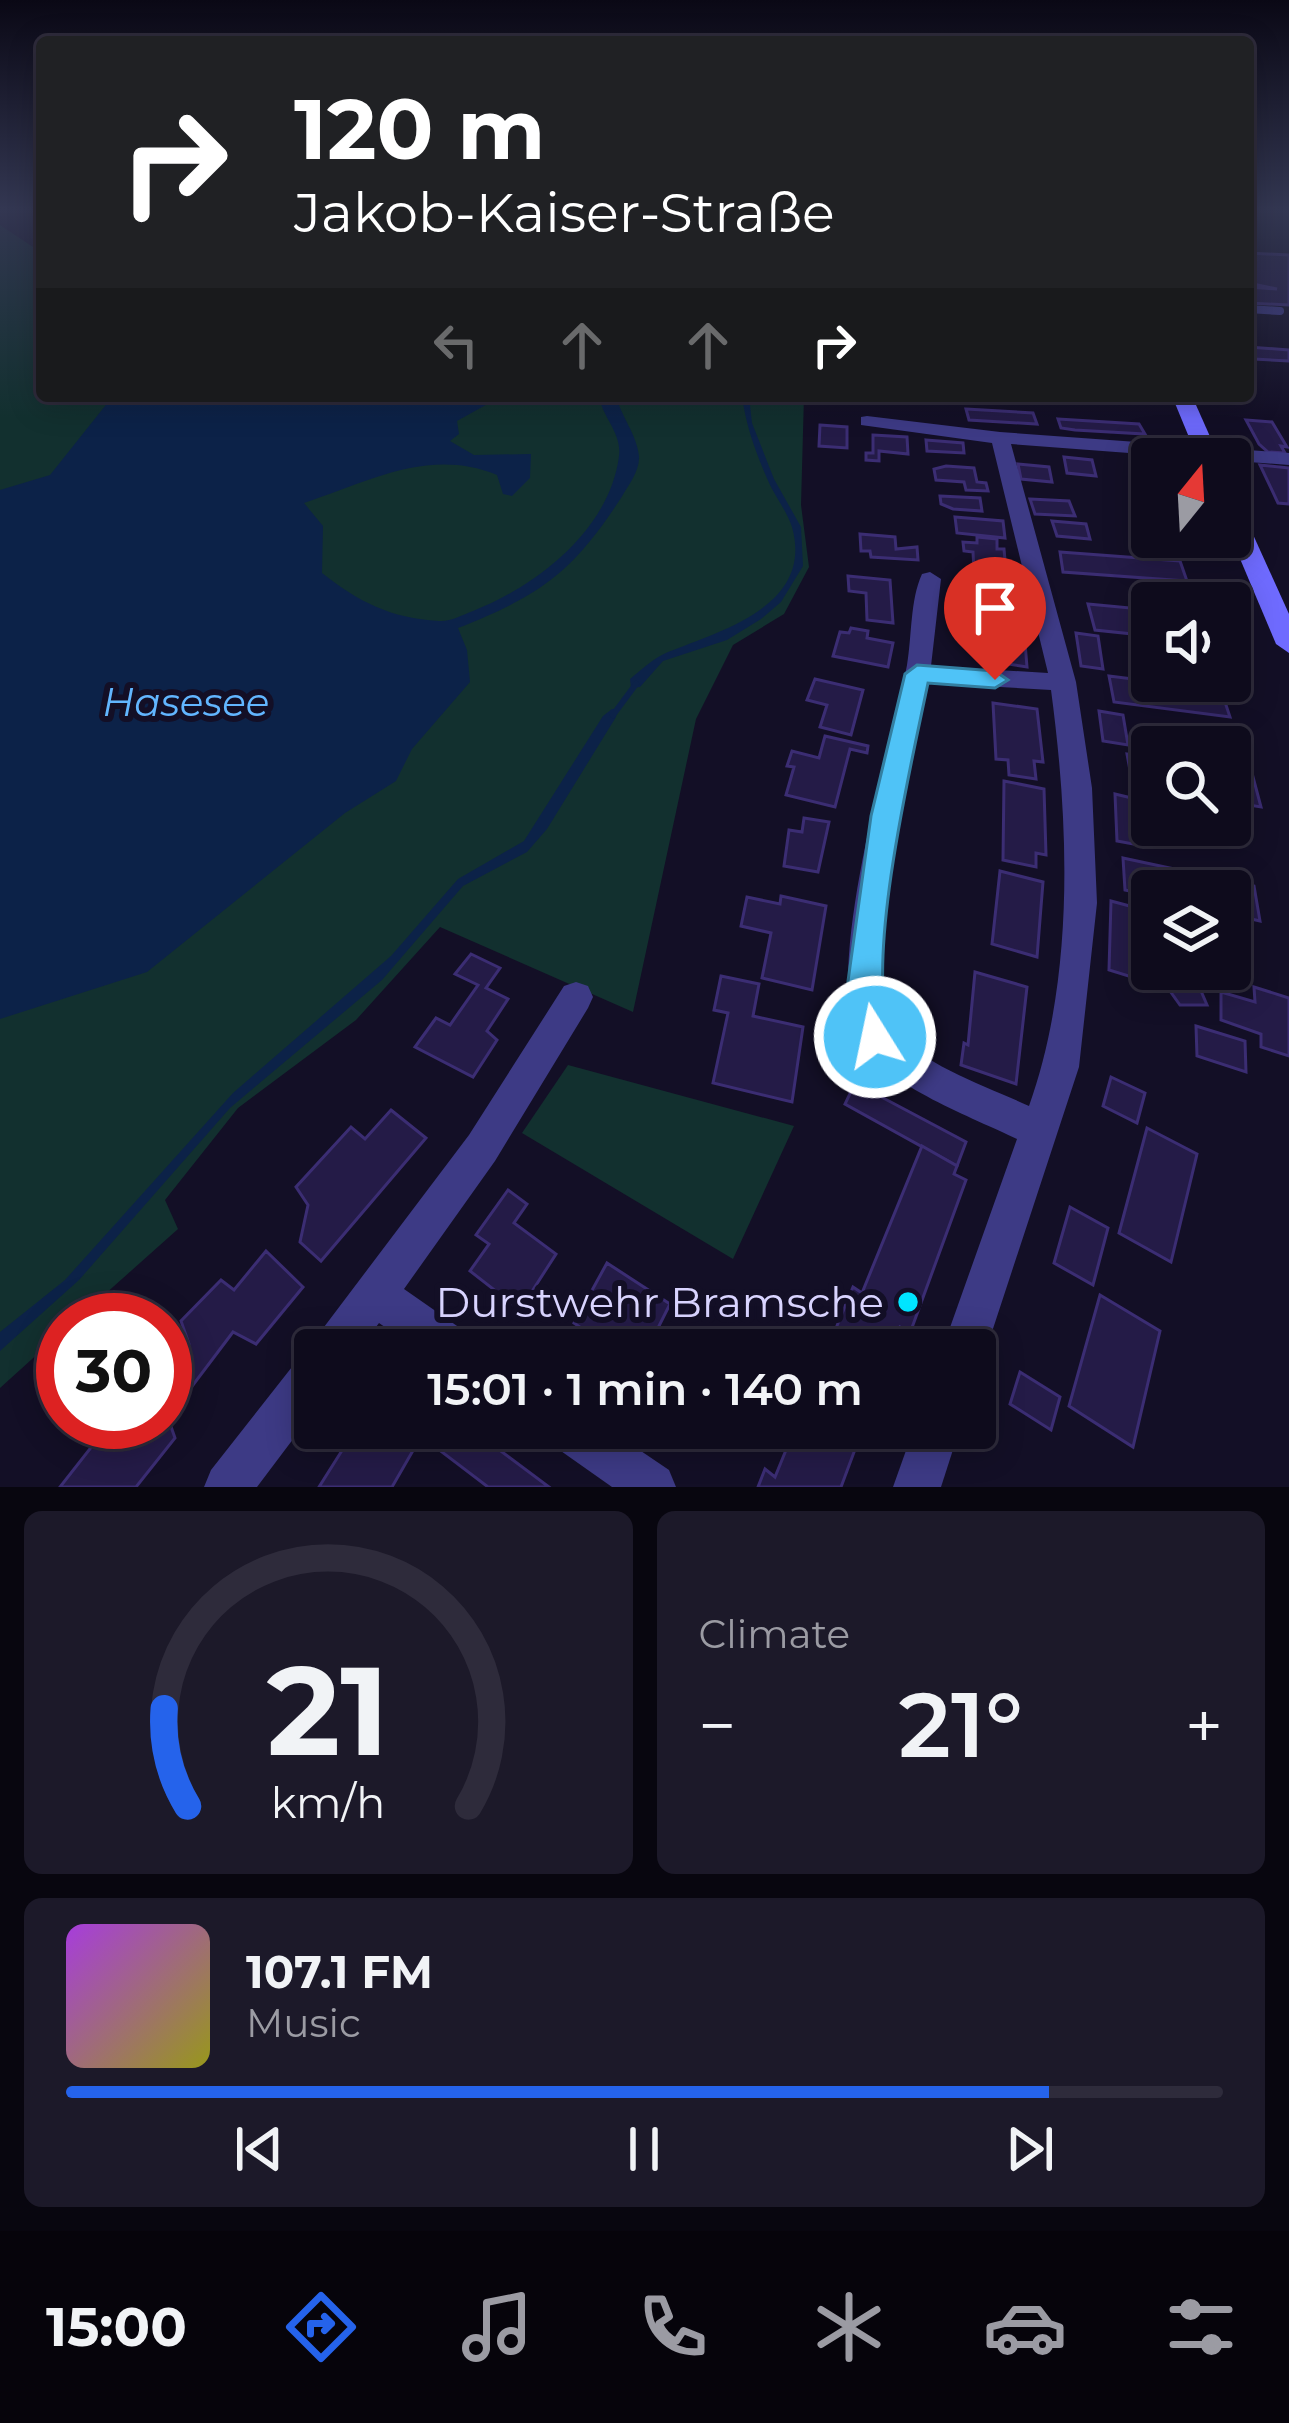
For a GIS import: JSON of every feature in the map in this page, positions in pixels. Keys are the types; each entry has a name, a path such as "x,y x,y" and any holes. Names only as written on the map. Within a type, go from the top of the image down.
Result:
{"street":[{"path":"1185,402 1200,438"},
{"path":"867,421 1131,449"},
{"path":"971,1329 1061,1067 1081,903 1078,788 1063,682 1000,438"},
{"path":"1251,457 1289,459"},
{"path":"1251,556 1289,644"},
{"path":"930,579 917,674 885,816 865,981 866,1022 888,1049 1039,1130"},
{"path":"917,674 1063,682"},
{"path":"349,1329 482,1148 576,998"},
{"path":"376,1295 425,1329"},
{"path":"228,1487 294,1401"},
{"path":"597,1449 652,1487"},
{"path":"917,1487 930,1449"}],"lane":[{"path":"1254,309 1280,311"}],"green space":[{"path":"0,279 36,279 36,402 804,402 801,505 809,567 784,614 733,645 696,719 633,1012 440,927 356,1020 238,1108 165,1200 178,1229 106,1293 36,1293 36,1355 0,1388"},
{"path":"568,1065 794,1126 733,1259 522,1133"}],"water":[{"name":"Hasesee","path":"108,402 491,402 457,421 459,434 450,441 474,455 531,454 530,478 512,496 503,494 497,475 447,465 399,471 304,503 323,526 322,573 376,607 439,621 522,586 586,531 613,483 619,456 618,440 601,402 618,402 639,456 621,498 570,563 533,592 458,628 467,650 470,682 412,749 396,781 345,813 147,972 0,1019 0,490 50,475"},
{"path":"743,402 750,402 752,423 774,479 801,527 803,566 781,602 761,619 727,640 663,661 640,687 631,688 630,679 658,657 758,611 789,577 795,554 792,527 770,485"},
{"path":"617,709 547,829 527,852 463,886 382,980 230,1108 79,1280 65,1293 49,1293 233,1093 391,956 458,879 524,841 603,716"},
{"path":"36,1303 36,1319 0,1351 0,1332"}],"building":[{"path":"1254,279 1289,279 1289,305 1254,303 1254,287 1277,289 1254,284"},
{"path":"1254,347 1289,350 1289,361 1254,359"},
{"path":"966,409 1033,413 1037,424 969,420"},
{"path":"1058,419 1139,424 1145,434 1061,428"},
{"path":"1246,420 1272,422 1287,447 1281,446 1285,453 1268,452"},
{"path":"820,425 847,427 847,448 819,446"},
{"path":"873,435 907,437 908,454 879,451 879,461 866,460 866,453 873,453"},
{"path":"926,440 963,443 964,453 927,451"},
{"path":"1064,457 1092,460 1096,476 1067,473"},
{"path":"1018,464 1049,467 1052,482 1021,479"},
{"path":"1260,465 1289,468 1289,504 1278,503"},
{"path":"974,468 977,482 986,483 988,491 966,490 964,482 936,480 934,469"},
{"path":"940,496 980,498 982,511 953,509 941,504"},
{"path":"1030,499 1069,501 1075,516 1035,514"},
{"path":"955,517 1003,521 1005,538 957,533"},
{"path":"1052,521 1086,524 1090,539 1057,536"},
{"path":"860,534 895,537 896,549 917,547 918,560 871,557 870,551 861,551"},
{"path":"977,537 997,539 997,549 1004,549 1009,603 992,601 991,591 975,589 973,552 964,551 963,542 977,543"},
{"path":"1060,552 1180,561 1187,581 1063,572"},
{"path":"848,576 890,580 893,623 867,620 866,593 849,591"},
{"path":"1088,604 1131,608 1131,634 1095,630"},
{"path":"993,615 1023,619 1027,667 995,662"},
{"path":"851,628 868,631 867,638 893,643 888,667 833,656 840,632 849,633"},
{"path":"1076,633 1098,636 1103,669 1081,666"},
{"path":"1109,676 1131,679 1131,702 1225,702 1230,717 1114,702"},
{"path":"815,679 863,690 851,735 820,727 827,705 807,700"},
{"path":"993,703 1037,709 1043,762 1034,761 1036,779 1009,775 1008,760 996,759"},
{"path":"1099,711 1123,715 1128,745 1103,741"},
{"path":"825,736 868,746 867,753 850,749 835,807 786,795 794,767 787,766 792,751 819,758"},
{"path":"1251,773 1252,773 1261,807 1251,805"},
{"path":"1004,781 1044,789 1046,855 1036,853 1036,867 1003,860"},
{"path":"1115,794 1131,798 1131,844 1117,841"},
{"path":"804,818 829,822 818,872 784,866 789,830 802,832"},
{"path":"1123,858 1179,870 1131,870 1131,891 1125,890"},
{"path":"1000,871 1043,882 1037,957 992,944"},
{"path":"1251,885 1254,886 1260,921 1251,919"},
{"path":"781,896 826,906 812,990 762,978 771,933 741,926 747,897 780,904"},
{"path":"1111,901 1131,906 1131,977 1109,970"},
{"path":"471,954 500,968 486,988 508,999 487,1031 497,1040 473,1077 415,1047 436,1018 450,1025 478,985 455,974"},
{"path":"975,972 1027,987 1016,1084 961,1065 964,1043 968,1045"},
{"path":"721,976 759,984 753,1016 803,1027 792,1102 713,1083 728,1013 714,1010"},
{"path":"1254,987 1289,998 1289,1056 1261,1047 1261,1034 1221,1020 1221,992 1255,1002"},
{"path":"1170,991 1201,991 1207,1005 1180,1005"},
{"path":"1196,1026 1245,1041 1246,1072 1197,1056"},
{"path":"1111,1077 1145,1093 1137,1123 1103,1106"},
{"path":"855,1083 966,1142 957,1166 845,1104"},
{"path":"391,1110 426,1138 321,1261 300,1242 308,1205 296,1187 351,1127 365,1139"},
{"path":"1147,1128 1197,1154 1171,1262 1119,1233"},
{"path":"922,1146 957,1166 954,1174 966,1180 911,1329 836,1329 853,1287 862,1293"},
{"path":"508,1190 527,1204 514,1223 556,1254 520,1310 470,1271 489,1244 476,1235"},
{"path":"1070,1207 1108,1228 1093,1285 1054,1263"},
{"path":"266,1251 303,1287 256,1344 233,1332 192,1386 192,1310 221,1280 234,1290"},
{"path":"607,1263 670,1304 658,1329 583,1329 574,1323"},
{"path":"1100,1295 1160,1331 1133,1447 1069,1406"},
{"path":"1020,1372 1060,1397 1051,1430 1010,1404"},
{"path":"90,1449 166,1449 136,1487 60,1487"},
{"path":"343,1449 414,1449 392,1487 319,1487"},
{"path":"438,1449 498,1449 549,1487 488,1487"},
{"path":"786,1449 855,1449 841,1487 758,1487 765,1469 775,1477"}],"waterway":[{"path":"613,715 636,684"}],"place":[{"name":"Durstwehr Bramsche","path":"908,1302"}],"route":[{"path":"875,1037 866,1022 865,981 885,816 917,674 995,680"}]}
